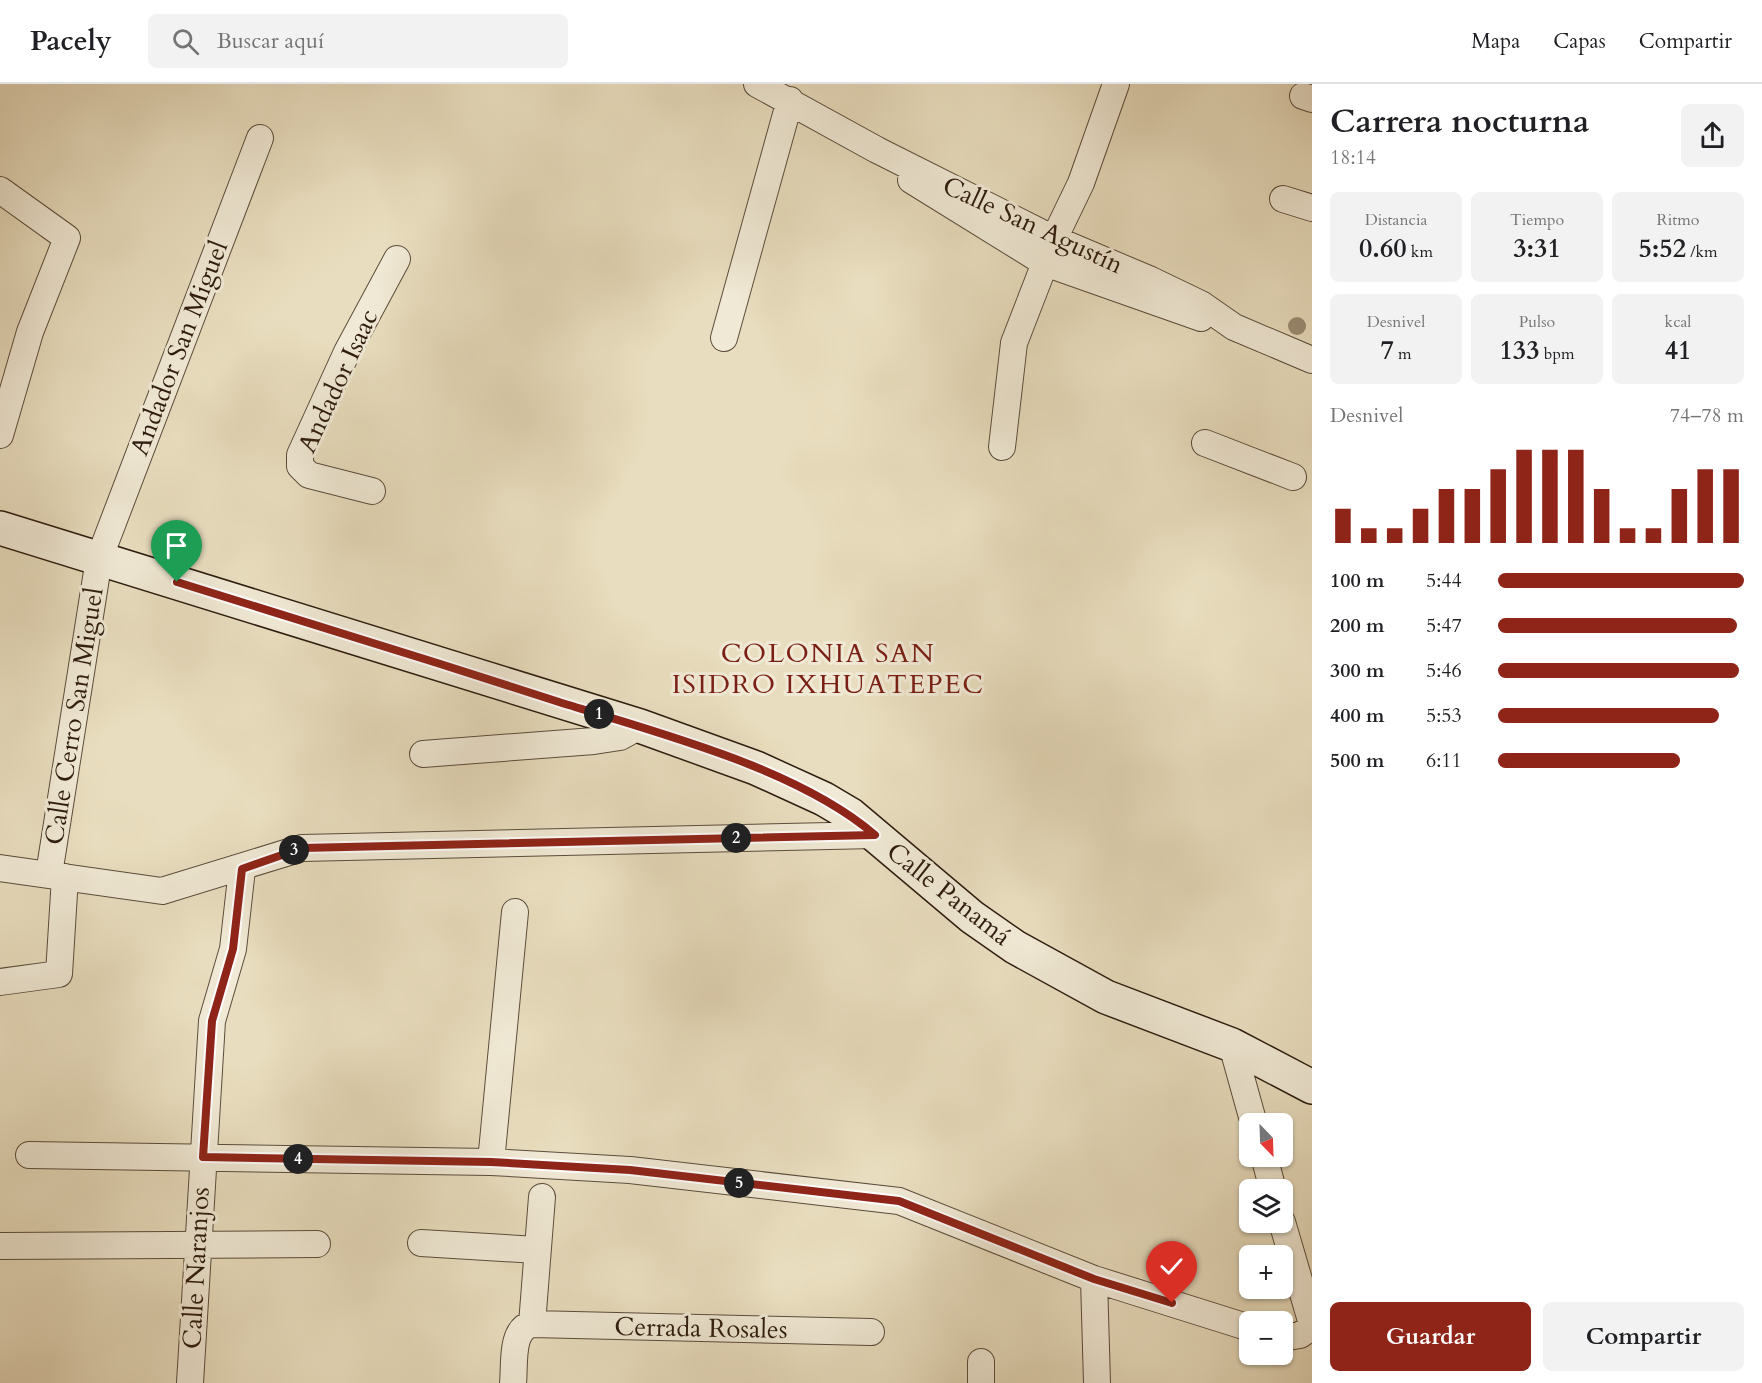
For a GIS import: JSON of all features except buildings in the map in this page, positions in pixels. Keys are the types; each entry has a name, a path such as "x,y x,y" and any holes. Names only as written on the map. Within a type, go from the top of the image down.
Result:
{"street":[{"path":"1054,239 1081,183 1116,84"},
{"path":"724,338 773,90"},
{"name":"Calle San Agustín","path":"773,90 877,150 1054,239 1202,304 1233,327 1312,360"},
{"name":"Andador San Miguel","path":"99,559 260,138"},
{"path":"877,150 908,178 945,204 1045,263 1183,314 1233,327"},
{"path":"0,190 67,238 30,332 0,435"},
{"path":"1283,199 1312,208"},
{"name":"Andador Isaac","path":"372,491 309,475 300,466 300,455 347,352 397,259"},
{"path":"1002,447 1014,343 1045,263"},
{"path":"1204,443 1293,477"},
{"name":"Calle Panamá","path":"0,528 640,726 756,768 824,799 851,815 972,917 1015,947 1106,997 1232,1045 1312,1087"},
{"name":"Calle Cerro San Miguel","path":"0,982 58,974 57,875 99,559"},
{"path":"423,754 594,741 620,737 640,726"},
{"path":"0,868 162,891 242,869 302,848 875,835"},
{"name":"Calle Naranjos","path":"190,1383 212,1021 233,949 242,869"},
{"path":"491,1162 516,912"},
{"path":"1232,1045 1251,1113"},
{"path":"29,1155 491,1162 630,1170 899,1201 1094,1279 1239,1325"},
{"path":"513,1383 517,1335 526,1325 532,1324 542,1197"},
{"path":"1285,1233 1312,1325 1300,1335 1293,1336"},
{"path":"421,1243 537,1250"},
{"path":"0,1246 317,1244"},
{"path":"1094,1279 1097,1383"},
{"name":"Cerrada Rosales","path":"532,1324 871,1332"}],"district":[{"name":"COLONIA SAN ISIDRO IXHUATEPEC","path":"828,668"}],"route":[{"path":"177,582 640,726 756,768 824,799 851,815 875,835 302,848 242,869 233,949 212,1021 203,1157 491,1162 630,1170 899,1201 1094,1279 1172,1303"}]}
